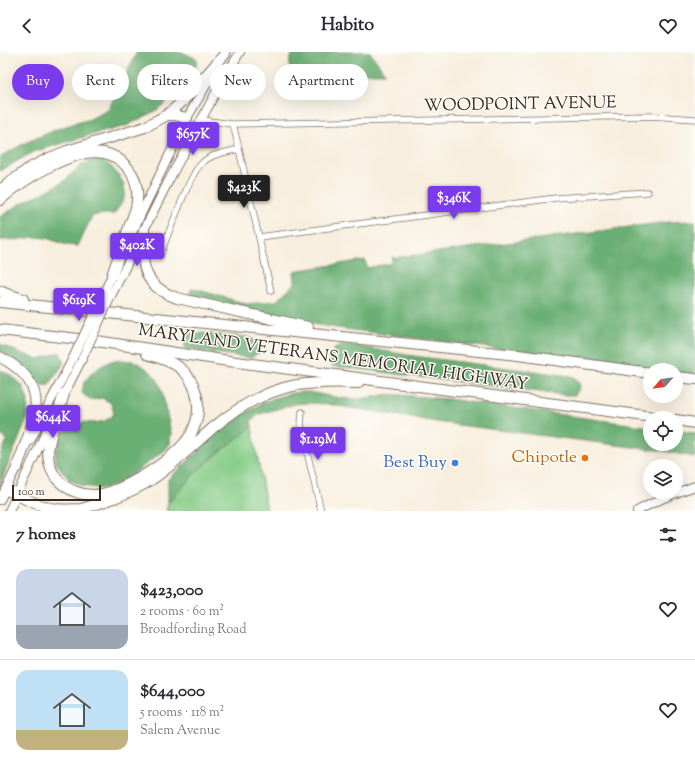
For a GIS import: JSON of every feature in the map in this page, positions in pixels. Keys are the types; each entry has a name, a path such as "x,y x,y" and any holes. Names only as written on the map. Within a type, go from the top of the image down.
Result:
{"highway":[{"path":"0,190 28,169 48,159 67,151 140,128 167,115 188,96 225,53"},
{"path":"167,115 187,118"},
{"path":"0,200 32,176 69,158 95,152 104,153 120,160 127,167 135,181 138,199 112,275"},
{"path":"144,230 145,239 142,253 146,272 149,279 155,286 169,295 281,322 366,339"},
{"path":"0,291 17,297 84,310"},
{"name":"MARYLAND VETERANS MEMORIAL HIGHWAY","path":"0,302 518,355 643,372"},
{"name":"MARYLAND VETERANS MEMORIAL HIGHWAY","path":"0,330 96,341 229,361 643,416"},
{"path":"64,394 49,442 49,463 52,472 58,480 79,494 95,495 104,493 134,481 148,473 174,453 191,434 198,416 199,405 193,384 180,368 171,362 158,357 96,341"},
{"path":"0,357 23,373 30,381 36,398 34,418 17,467"},
{"path":"683,377 695,379"},
{"path":"6,489 45,506 78,510 121,496 150,480 167,469 229,415 247,404 280,390 297,385 313,383 353,383 443,389"},
{"path":"683,421 695,423"}],"main road":[{"path":"10,511 111,296 168,182 240,52"},
{"path":"0,500 73,358 187,118 225,53"},
{"path":"187,118 201,120"},
{"path":"637,511 647,505 695,486"}],"street":[{"name":"WOODPOINT AVENUE","path":"201,120 233,124 652,116 695,119"},
{"path":"233,124 271,291"},
{"path":"160,256 190,182 198,167 202,162 212,156 239,149"},
{"path":"259,237 556,198 648,192"},
{"path":"302,412 303,434 321,511"}],"green space":[{"path":"137,52 182,52 197,59 196,64 137,64 137,100 168,100 157,110 126,126 33,152 0,171 0,158 5,154 27,142 60,128 90,119 108,110 113,100 129,100 129,68"},
{"path":"294,52 370,52 385,73 368,73 368,64 290,64 290,59"},
{"path":"90,161 103,161 111,167 124,184 125,194 122,202 114,214 92,216 78,246 67,245 46,238 35,237 13,240 0,239 0,217 15,207 64,181 80,166"},
{"path":"695,221 695,374 683,373 683,363 643,363 643,367 337,328 279,319 187,298 192,288 247,304 276,301 295,283 294,271 365,260 367,268 392,263 392,258 668,222"},
{"path":"189,332 247,337 257,341 260,352 250,358 186,349 185,343"},
{"path":"0,344 39,359 60,352 64,363 49,385 38,386 34,377 25,371 9,355 0,351"},
{"path":"344,344 413,356 563,375 574,377 581,386 575,395 564,395 333,366 329,359 334,349"},
{"path":"111,361 133,361 143,366 151,372 158,381 162,391 171,433 170,444 163,452 124,480 114,485 104,489 82,486 70,480 63,472 56,463 55,452 64,432 73,426 84,422 94,423 105,421 114,414 111,403 102,398 90,400 82,393 84,382 92,373"},
{"path":"0,370 7,373 22,385 28,400 27,419 0,484 0,456 7,440 0,434"},
{"path":"299,392 357,399 388,394 448,399 643,426 643,448 443,423 327,404 295,404 259,414 251,421 252,427 196,472 168,503 168,479 225,427 257,406 275,398"},
{"path":"252,427 267,510 166,511 168,503 196,472"},
{"path":"683,432 695,433 695,457 663,451 683,451"}],"place":[{"name":"Chipotle","path":"585,458"},
{"name":"Best Buy","path":"455,463"}]}
